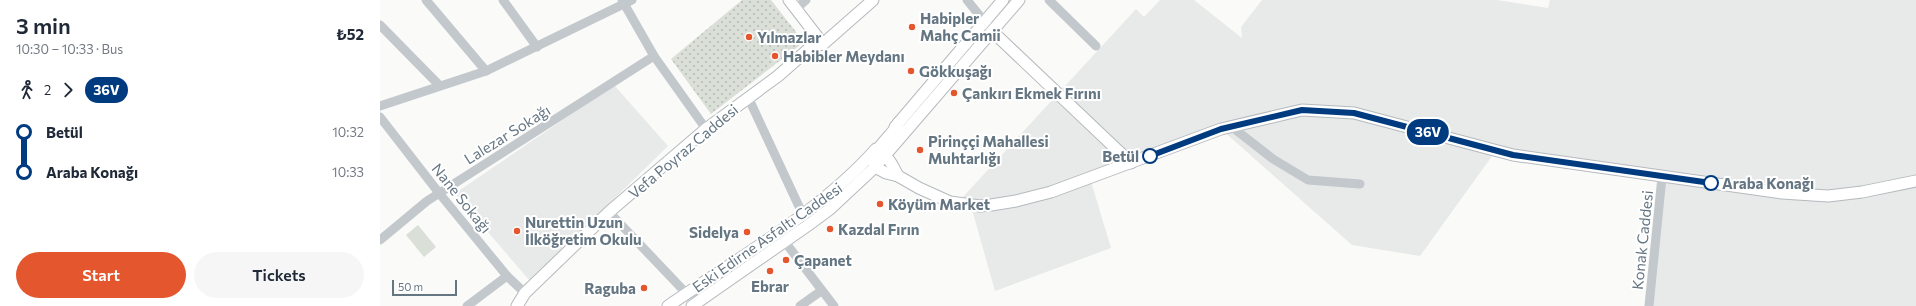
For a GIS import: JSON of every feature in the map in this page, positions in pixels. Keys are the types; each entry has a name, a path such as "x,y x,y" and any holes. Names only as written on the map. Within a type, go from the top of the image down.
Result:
{"main road":[{"name":"Vefa Poyraz Caddesi","path":"517,306 526,294 609,212 706,129 778,76 811,47 823,44 873,0"},
{"path":"898,176 878,154 899,122 1003,0"},
{"name":"Eski Edirne Asfaltı Caddesi","path":"668,306 803,215 878,154 993,32 1020,0"},
{"path":"792,4 823,44"},
{"path":"993,32 1131,163"},
{"path":"875,167 886,173 898,176 919,188 950,202 980,206 1033,197 1232,127 1302,110 1354,113 1513,155 1662,177 1817,197 1862,192 1916,181"},
{"name":"Eski Edirne Asfaltı Caddesi","path":"692,306 830,209 875,167 878,154"}],"street":[{"path":"426,0 486,71"},
{"path":"503,0 537,47"},
{"path":"792,4 806,0"},
{"path":"968,0 983,22 993,32"},
{"path":"1048,0 1096,46"},
{"path":"380,106 439,85 486,71 626,2 654,56 706,129"},
{"path":"380,25 439,85"},
{"name":"Lalezar Sokağı","path":"380,240 427,201 654,56"},
{"path":"748,97 803,215"},
{"name":"Nane Sokağı","path":"380,117 439,193 507,276 526,294"},
{"path":"1232,127 1273,159 1308,180 1360,184"},
{"name":"Konak Caddesi","path":"1649,306 1662,177"},
{"path":"609,212 686,293"},
{"path":"785,242 821,291 834,306"},
{"path":"467,306 507,276"},
{"path":"800,306 821,291"}],"shaded area":[{"path":"742,0 771,0 804,42 711,114 671,59"},
{"path":"1160,0 1194,0 1242,38 1241,27 1262,0 1497,0 1548,8 1550,0 1916,0 1916,306 1649,306 1662,177 1495,152 1420,256 1352,245 1221,129 1090,178 1111,248 995,291 971,206 962,198 1136,9 1144,17"},
{"path":"614,85 668,146 530,281 457,196 457,192"},
{"path":"418,225 436,247 424,257 406,235"}],"bus line":[{"name":"36V","path":"1150,156 1221,129 1302,110 1328,111 1354,113 1513,155 1711,183"}],"place":[{"name":"Habipler Mahç Camii","path":"912,27"},
{"name":"Yılmazlar","path":"749,37"},
{"name":"Habibler Meydanı","path":"775,56"},
{"name":"Gökkuşağı","path":"911,71"},
{"name":"Çankırı Ekmek Fırını","path":"954,93"},
{"name":"Pirinççi Mahallesi Muhtarlığı","path":"920,150"},
{"name":"Betül","path":"1150,156"},
{"name":"Araba Konağı","path":"1711,183"},
{"name":"Köyüm Market","path":"880,204"},
{"name":"Kazdal Fırın","path":"830,229"},
{"name":"Nurettin Uzun İlköğretim Okulu","path":"517,231"},
{"name":"Sidelya","path":"747,232"},
{"name":"Çapanet","path":"786,260"},
{"name":"Ebrar","path":"770,271"},
{"name":"Raguba","path":"644,288"}]}
